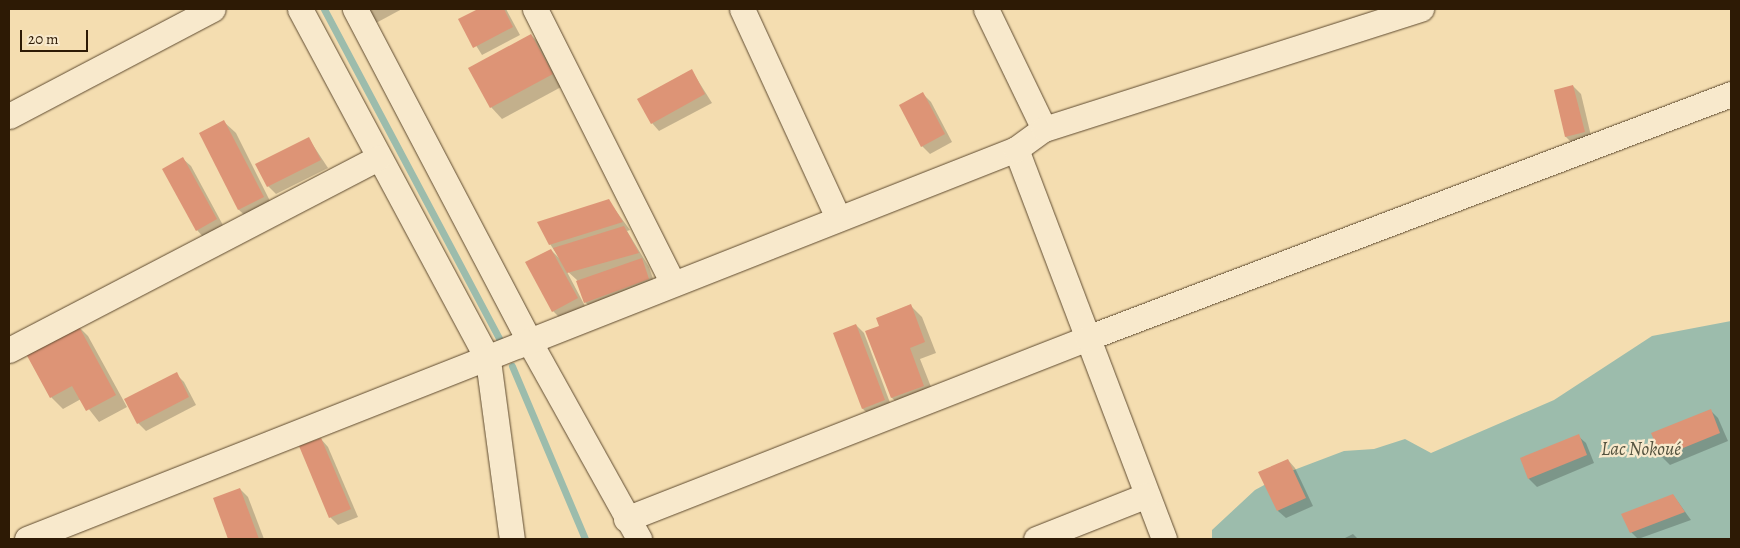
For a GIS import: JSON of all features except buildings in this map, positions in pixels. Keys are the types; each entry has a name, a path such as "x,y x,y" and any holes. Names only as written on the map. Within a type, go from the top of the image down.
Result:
{"street":[{"path":"9,116 213,9"},
{"path":"300,9 378,158 488,360 512,539"},
{"path":"356,9 529,341 626,519 639,539"},
{"path":"535,9 673,283"},
{"path":"742,9 838,218"},
{"path":"986,9 1044,129"},
{"path":"27,539 488,360 529,341 673,283 1016,149 1044,129 1420,9"},
{"path":"626,519 1087,338 1731,94"},
{"path":"1016,149 1164,539"},
{"path":"9,350 378,158"},
{"path":"1036,539 1147,495"}],"water":[{"name":"Lac Nokoué","path":"1731,321 1731,539 1212,539 1212,530 1255,490 1286,473 1344,451 1374,449 1405,439 1431,453 1554,400 1652,336"}],"waterway":[{"path":"324,9 503,346"},
{"path":"512,366 585,539"}]}
